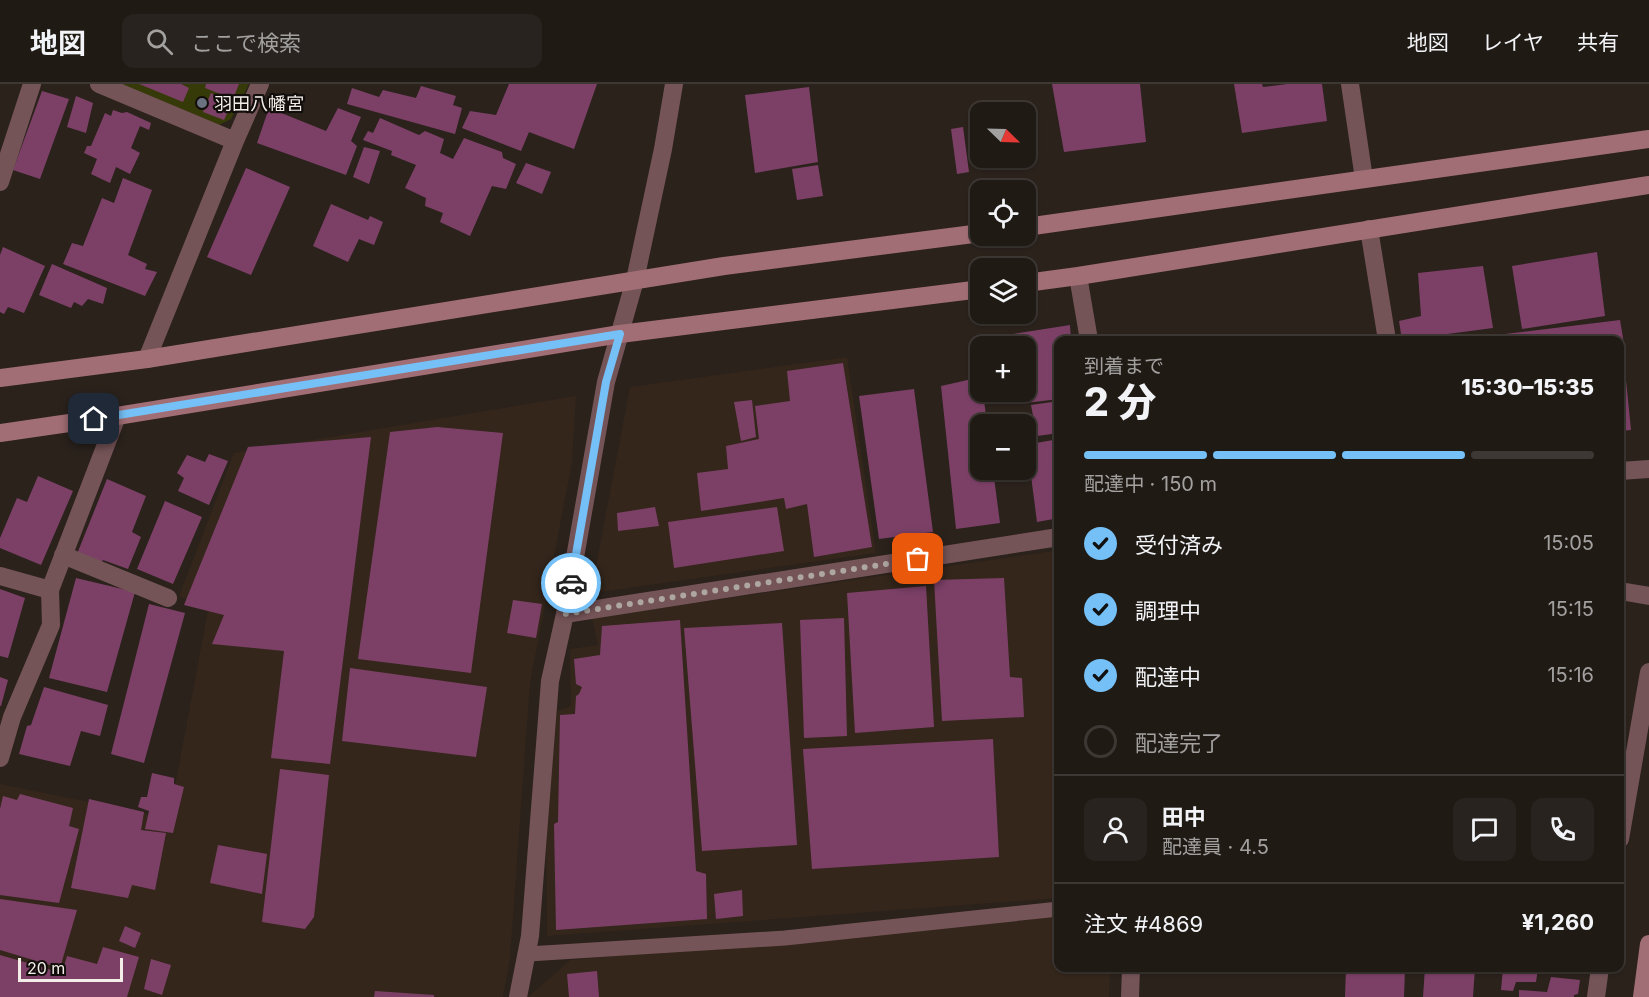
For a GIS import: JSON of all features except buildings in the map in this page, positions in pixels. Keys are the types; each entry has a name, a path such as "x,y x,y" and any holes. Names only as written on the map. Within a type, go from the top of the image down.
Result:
{"street":[{"path":"0,182 32,84"},
{"path":"99,84 235,141"},
{"path":"147,359 260,84"},
{"path":"518,997 528,954 550,681 565,614 606,382 635,279 663,149 674,84"},
{"path":"1350,84 1364,179"},
{"path":"1036,226 1649,139"},
{"path":"1036,282 1649,185"},
{"path":"1369,229 1386,336"},
{"path":"0,378 147,359 734,264 970,234"},
{"path":"1078,276 1088,336"},
{"path":"0,433 620,334 970,290"},
{"path":"0,758 12,717 51,625 50,590 117,416"},
{"path":"1624,471 1649,469"},
{"path":"565,614 1054,538"},
{"path":"63,555 168,598"},
{"path":"0,576 50,590"},
{"path":"1624,592 1649,596"},
{"path":"1624,816 1649,672"},
{"path":"1642,997 1649,944"},
{"path":"1130,997 1131,972"},
{"path":"1596,997 1599,972"}],"lane":[{"path":"528,954 785,938 1054,910"}],"shaded area":[{"name":"羽田八幡宮","path":"120,84 249,84 231,119 219,125"},
{"path":"847,357 876,553 600,592 592,587 630,387"},
{"path":"576,396 572,462 530,683 510,958 503,997 0,997 0,784 169,818 208,610 179,596 234,453"},
{"path":"1054,551 1054,898 547,936 546,819 557,711 571,706 570,649 598,645 592,618"},
{"path":"1054,916 1054,972 1110,972 1109,997 528,997 570,960"}],"way so far":[{"path":"571,583 565,614 918,559"}],"place":[{"name":"羽田八幡宮","path":"202,103"}],"route":[{"path":"94,419 620,334 606,382 571,583"}]}
